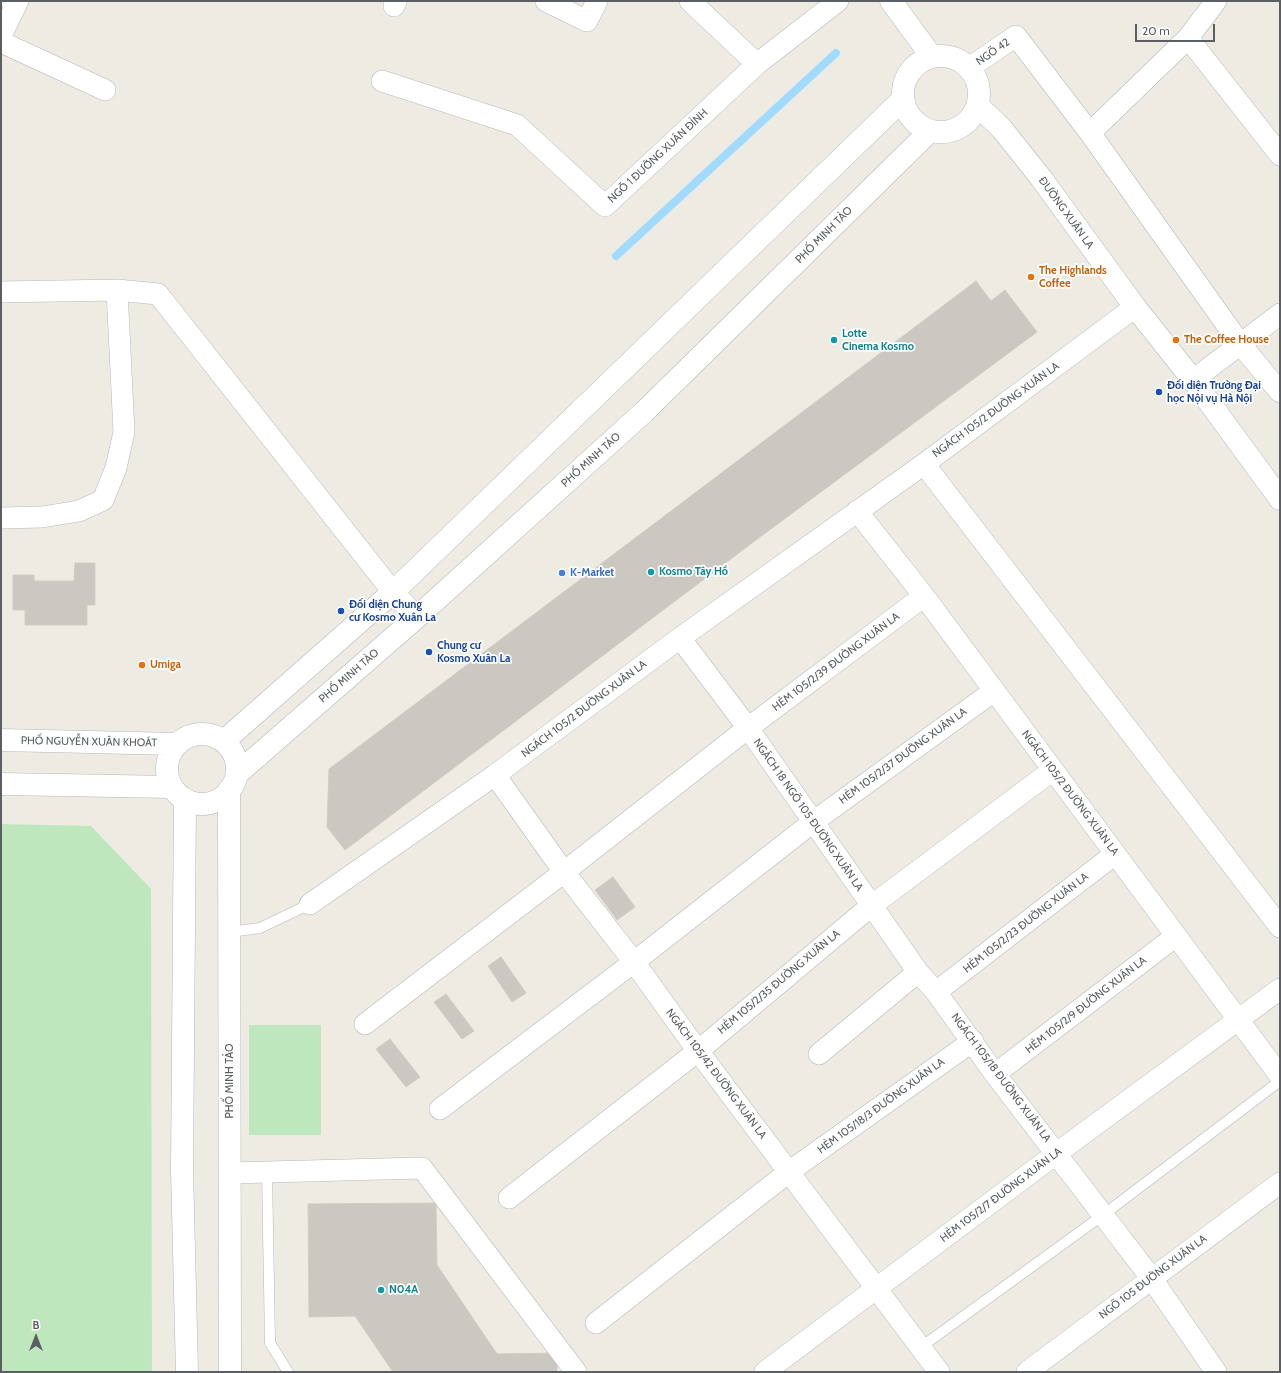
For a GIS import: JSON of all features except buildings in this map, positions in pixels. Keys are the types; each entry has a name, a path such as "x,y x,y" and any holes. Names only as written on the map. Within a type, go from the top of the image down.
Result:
{"street":[{"path":"546,1 587,21 597,1"},
{"path":"690,1 757,64"},
{"name":"NGÕ 1 ĐƯỜNG XUÂN ĐỈNH","path":"382,81 517,125 605,206 757,64 838,1"},
{"path":"891,1 932,57"},
{"path":"1216,1 1188,38 1090,133 1241,345 1280,392"},
{"path":"1,36 12,3"},
{"name":"NGÕ 42","path":"969,68 1016,36 1090,133"},
{"path":"1188,38 1280,156"},
{"path":"1,42 105,90"},
{"path":"944,56 956,59 969,68 979,86 979,100 975,112 967,122 956,129 943,132 930,130 919,125 910,116 903,99 902,92 905,80 912,69 921,61 932,57 944,56"},
{"path":"224,741 394,592 903,99"},
{"name":"ĐƯỜNG XUÂN LA","path":"977,105 1002,129 1041,178 1135,307 1193,380 1280,499"},
{"name":"PHỐ MINH TẢO","path":"230,1372 230,932 233,782 644,412 930,130"},
{"path":"1,518 42,517 80,511 103,500 116,468 124,432 117,290"},
{"path":"1,292 117,290 158,294 394,592 417,617"},
{"name":"NGÁCH 105/2 ĐƯỜNG XUÂN LA","path":"310,904 495,775 680,638 924,464 1135,307"},
{"path":"1193,380 1280,314"},
{"path":"924,464 1280,927"},
{"name":"NGÁCH 105/2 ĐƯỜNG XUÂN LA","path":"857,511 924,596 1280,1076"},
{"name":"HẺM 105/2/39 ĐƯỜNG XUÂN LA","path":"365,1024 564,872 748,728 924,596"},
{"name":"NGÁCH 18 NGÕ 105 ĐƯỜNG XUÂN LA","path":"680,638 748,728 918,972 936,992"},
{"name":"HẺM 105/2/37 ĐƯỜNG XUÂN LA","path":"440,1109 634,962 813,822 994,691"},
{"path":"203,734 214,736 224,741 232,750 236,761 233,782 215,801 203,804 191,803 178,793 168,779 167,768 169,757 178,744 192,735 203,734"},
{"name":"PHỐ NGUYỄN XUÂN KHOÁT","path":"1,740 178,744"},
{"name":"HẺM 105/2/35 ĐƯỜNG XUÂN LA","path":"509,1198 698,1051 872,906 1053,770"},
{"name":"NGÁCH 105/42 ĐƯỜNG XUÂN LA","path":"495,775 564,872 634,962 698,1051 790,1171 940,1372"},
{"path":"1,784 178,793"},
{"path":"178,793 182,1170 187,1372"},
{"name":"HẺM 105/2/23 ĐƯỜNG XUÂN LA","path":"936,992 1115,854"},
{"name":"HẺM 105/2/9 ĐƯỜNG XUÂN LA","path":"995,1074 1176,936"},
{"path":"819,1054 918,972"},
{"name":"HẺM 105/2/7 ĐƯỜNG XUÂN LA","path":"765,1372 1056,1152 1280,989"},
{"name":"NGÁCH 105/18 ĐƯỜNG XUÂN LA","path":"936,992 973,1041 995,1074 1152,1279 1216,1372"},
{"name":"HẺM 105/18/3 ĐƯỜNG XUÂN LA","path":"596,1323 790,1171 973,1041"},
{"path":"230,1173 422,1168 576,1372"},
{"name":"NGÕ 105 ĐƯỜNG XUÂN LA","path":"1027,1372 1280,1183"}],"lane":[{"path":"230,932 260,928 310,904"},
{"path":"921,1347 1103,1215 1280,1081"},
{"path":"267,1172 270,1343 288,1372"}],"green space":[{"path":"1,824 91,826 151,889 152,1372 1,1372"},
{"path":"249,1025 321,1025 321,1135 249,1135"}],"waterway":[{"path":"616,256 836,53"}],"place":[{"name":"The Highlands Coffee","path":"1031,277"},
{"name":"Lotte Cinema Kosmo","path":"834,340"},
{"name":"The Coffee House","path":"1176,340"},
{"name":"Đối diện Trường Đại học Nội vụ Hà Nội","path":"1159,392"},
{"name":"Kosmo Tây Hồ","path":"651,572"},
{"name":"K-Market","path":"562,573"},
{"name":"Đối diện Chung cư Kosmo Xuân La","path":"341,611"},
{"name":"Chung cư Kosmo Xuân La","path":"429,652"},
{"name":"Umiga","path":"142,665"},
{"name":"N04A","path":"381,1290"}]}
